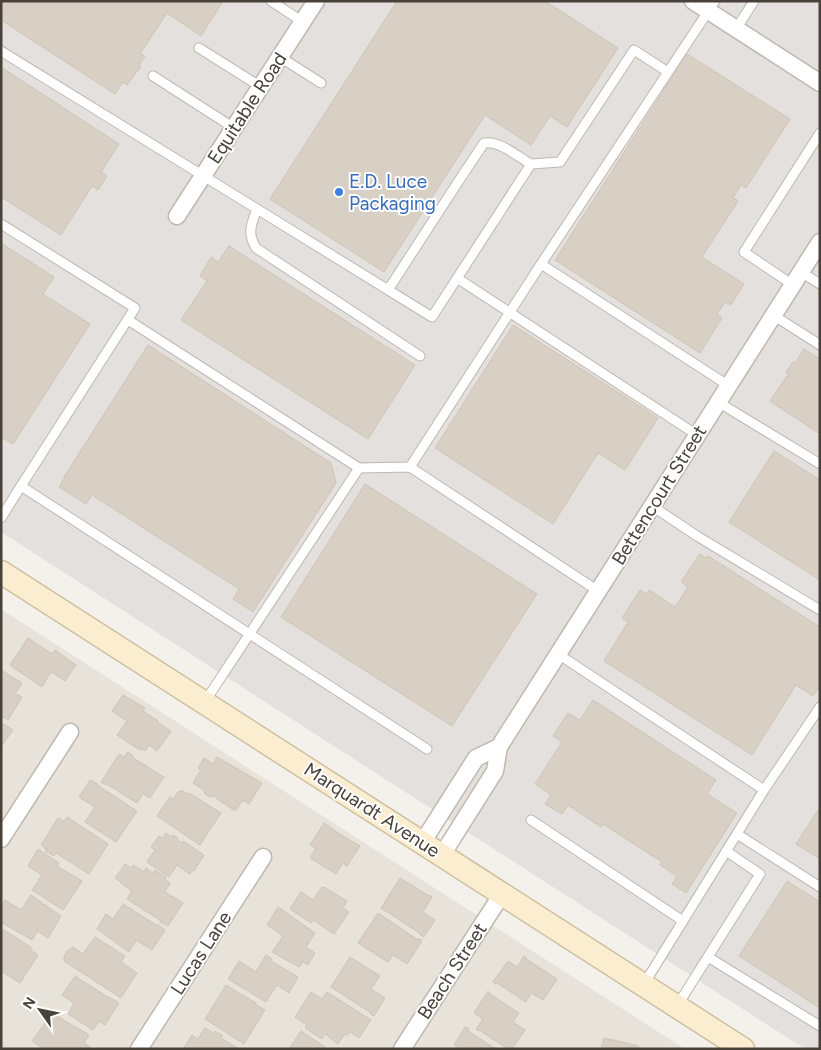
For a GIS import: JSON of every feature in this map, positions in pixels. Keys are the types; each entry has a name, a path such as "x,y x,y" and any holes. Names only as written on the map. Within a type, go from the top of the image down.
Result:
{"main road":[{"name":"Marquardt Avenue","path":"1,572 743,1049"}],"street":[{"name":"Equitable Road","path":"177,216 316,1"},
{"path":"693,1 712,6 736,29 820,83"},
{"name":"Bettencourt Street","path":"442,855 495,771 499,747 820,242"},
{"path":"1,839 70,732"},
{"path":"422,842 476,758 499,747"},
{"name":"Lucas Lane","path":"140,1049 263,856"},
{"name":"Beach Street","path":"402,1049 502,894"}],"lane":[{"path":"271,1 303,22"},
{"path":"736,29 754,1"},
{"path":"410,467 541,264 712,6"},
{"path":"199,48 261,87"},
{"path":"388,290 484,143 491,142 501,146 531,164 560,162 634,50 668,72"},
{"path":"1,51 432,317 531,164"},
{"path":"280,57 321,83"},
{"path":"153,76 234,128"},
{"path":"820,133 744,252 797,278 820,284"},
{"path":"257,209 251,225 251,239 256,248 420,356"},
{"path":"1,224 136,308 1,518"},
{"path":"541,264 729,386"},
{"path":"457,278 697,435"},
{"path":"773,315 820,345"},
{"path":"128,320 359,468 410,467 598,591"},
{"path":"718,402 820,464"},
{"path":"204,703 359,468"},
{"path":"21,486 427,749"},
{"path":"652,506 697,536 820,610"},
{"path":"558,654 764,790"},
{"path":"644,984 764,790 820,707"},
{"path":"531,820 683,921"},
{"path":"737,834 820,887"},
{"path":"677,1006 760,874 726,851"},
{"path":"708,957 820,1026"}],"shaded area":[{"path":"1,1 820,1 820,1049 805,1049 1,532"},
{"path":"1,609 685,1049 1,1049"}],"building":[{"path":"1,1 223,1 201,36 167,13 140,54 145,56 139,65 141,66 127,85 123,82 115,94 1,20"},
{"path":"397,1 545,1 618,48 567,127 550,116 531,145 485,115 384,272 270,199"},
{"path":"687,54 790,119 746,188 741,185 733,198 738,201 702,257 744,284 731,305 725,302 717,314 722,318 700,353 555,260"},
{"path":"1,67 119,144 101,172 107,176 98,190 92,186 61,235 1,197"},
{"path":"1,243 54,277 43,294 90,324 13,444 1,437"},
{"path":"229,246 415,365 368,439 181,320 207,281 200,276 211,257 218,262"},
{"path":"513,325 658,418 625,470 598,453 553,524 435,448"},
{"path":"148,345 331,463 336,483 253,612 233,599 239,589 92,495 86,504 59,487"},
{"path":"804,349 820,359 820,434 770,401 789,373 786,372 793,362 795,363"},
{"path":"774,451 820,480 820,580 729,522"},
{"path":"365,484 537,594 452,726 281,617"},
{"path":"700,554 706,558 708,556 820,627 820,686 813,696 796,685 752,755 604,661 628,622 622,618 640,590 647,594 649,590 675,607 688,587 681,582"},
{"path":"28,638 52,654 55,650 76,665 65,681 51,672 42,687 10,665"},
{"path":"1,670 22,683 15,694 22,697 8,720 1,716"},
{"path":"123,695 145,708 143,711 171,731 157,751 149,745 145,751 141,748 140,750 117,735 127,721 112,711"},
{"path":"593,700 716,780 707,794 737,813 686,893 672,884 677,876 660,865 662,862 603,824 601,827 568,805 562,814 545,804 551,795 535,784 562,742 553,736 568,713 580,720"},
{"path":"1,724 13,730 1,747"},
{"path":"128,752 132,757 164,777 150,798 143,794 137,803 101,782 119,754 124,757"},
{"path":"217,757 262,783 249,804 242,800 235,811 213,796 210,797 205,794 204,790 193,783 201,769 198,768 204,758 213,764"},
{"path":"90,780 137,811 116,842 85,822 95,807 79,797"},
{"path":"181,790 221,813 200,845 157,816 170,797 173,799"},
{"path":"820,807 820,859 796,844"},
{"path":"67,817 108,844 89,874 56,853 54,856 45,851 47,848 41,845 58,818 64,821"},
{"path":"324,823 360,846 347,866 343,863 336,874 310,858 316,848 310,845"},
{"path":"166,833 172,837 173,835 178,838 177,840 182,843 183,841 204,855 190,874 177,865 169,877 147,862 155,850 151,847 159,836 163,838"},
{"path":"38,849 59,863 57,866 82,881 63,910 32,890 42,875 28,866"},
{"path":"125,864 131,868 133,865 144,872 146,868 153,873 155,870 166,877 165,879 170,883 165,892 183,903 168,926 127,899 132,891 115,878"},
{"path":"400,878 432,897 423,912 435,920 424,937 381,908"},
{"path":"787,881 820,902 820,1008 739,956"},
{"path":"322,887 347,901 343,908 349,912 334,934 313,920 311,923 290,909 301,892 313,900"},
{"path":"31,895 61,916 48,938 38,931 32,940 1,922 1,906 5,900 21,910"},
{"path":"123,904 165,930 152,950 136,940 129,952 97,929 106,914 113,919"},
{"path":"278,907 315,933 306,947 315,953 308,965 303,962 299,967 272,952 283,936 267,925"},
{"path":"378,913 422,941 407,964 393,955 388,962 358,943"},
{"path":"1,928 32,948 30,950 38,955 20,983 1,971"},
{"path":"95,937 125,956 121,962 137,973 121,998 64,961 67,951 73,947 83,954"},
{"path":"266,955 272,959 271,961 298,977 289,993 277,985 266,1002 228,979 239,961 256,972"},
{"path":"524,956 557,979 543,1000 531,993 526,1002 493,982 508,961 517,967"},
{"path":"350,957 380,976 371,989 385,998 374,1016 331,987"},
{"path":"75,976 119,1003 105,1025 99,1021 93,1030 68,1014 74,1003 62,995"},
{"path":"226,985 265,1010 244,1044 205,1019"},
{"path":"488,991 519,1013 513,1022 525,1030 512,1049 508,1049 476,1029 483,1019 474,1013"},
{"path":"311,992 322,999 327,992 371,1020 359,1038 350,1032 347,1036 345,1034 338,1044 325,1034 322,1039 305,1028 307,1025 295,1017"},
{"path":"52,1013 89,1035 84,1043 90,1047 88,1049 44,1049 32,1041"},
{"path":"465,1027 469,1029 468,1031 496,1049 457,1049 458,1047 454,1045"},
{"path":"205,1028 214,1033 215,1031 223,1036 221,1038 239,1049 183,1049 192,1035 198,1039"},
{"path":"301,1031 328,1049 289,1049"},
{"path":"604,1038 639,1046 638,1049 601,1049"}],"place":[{"name":"E.D. Luce Packaging","path":"339,192"}]}
